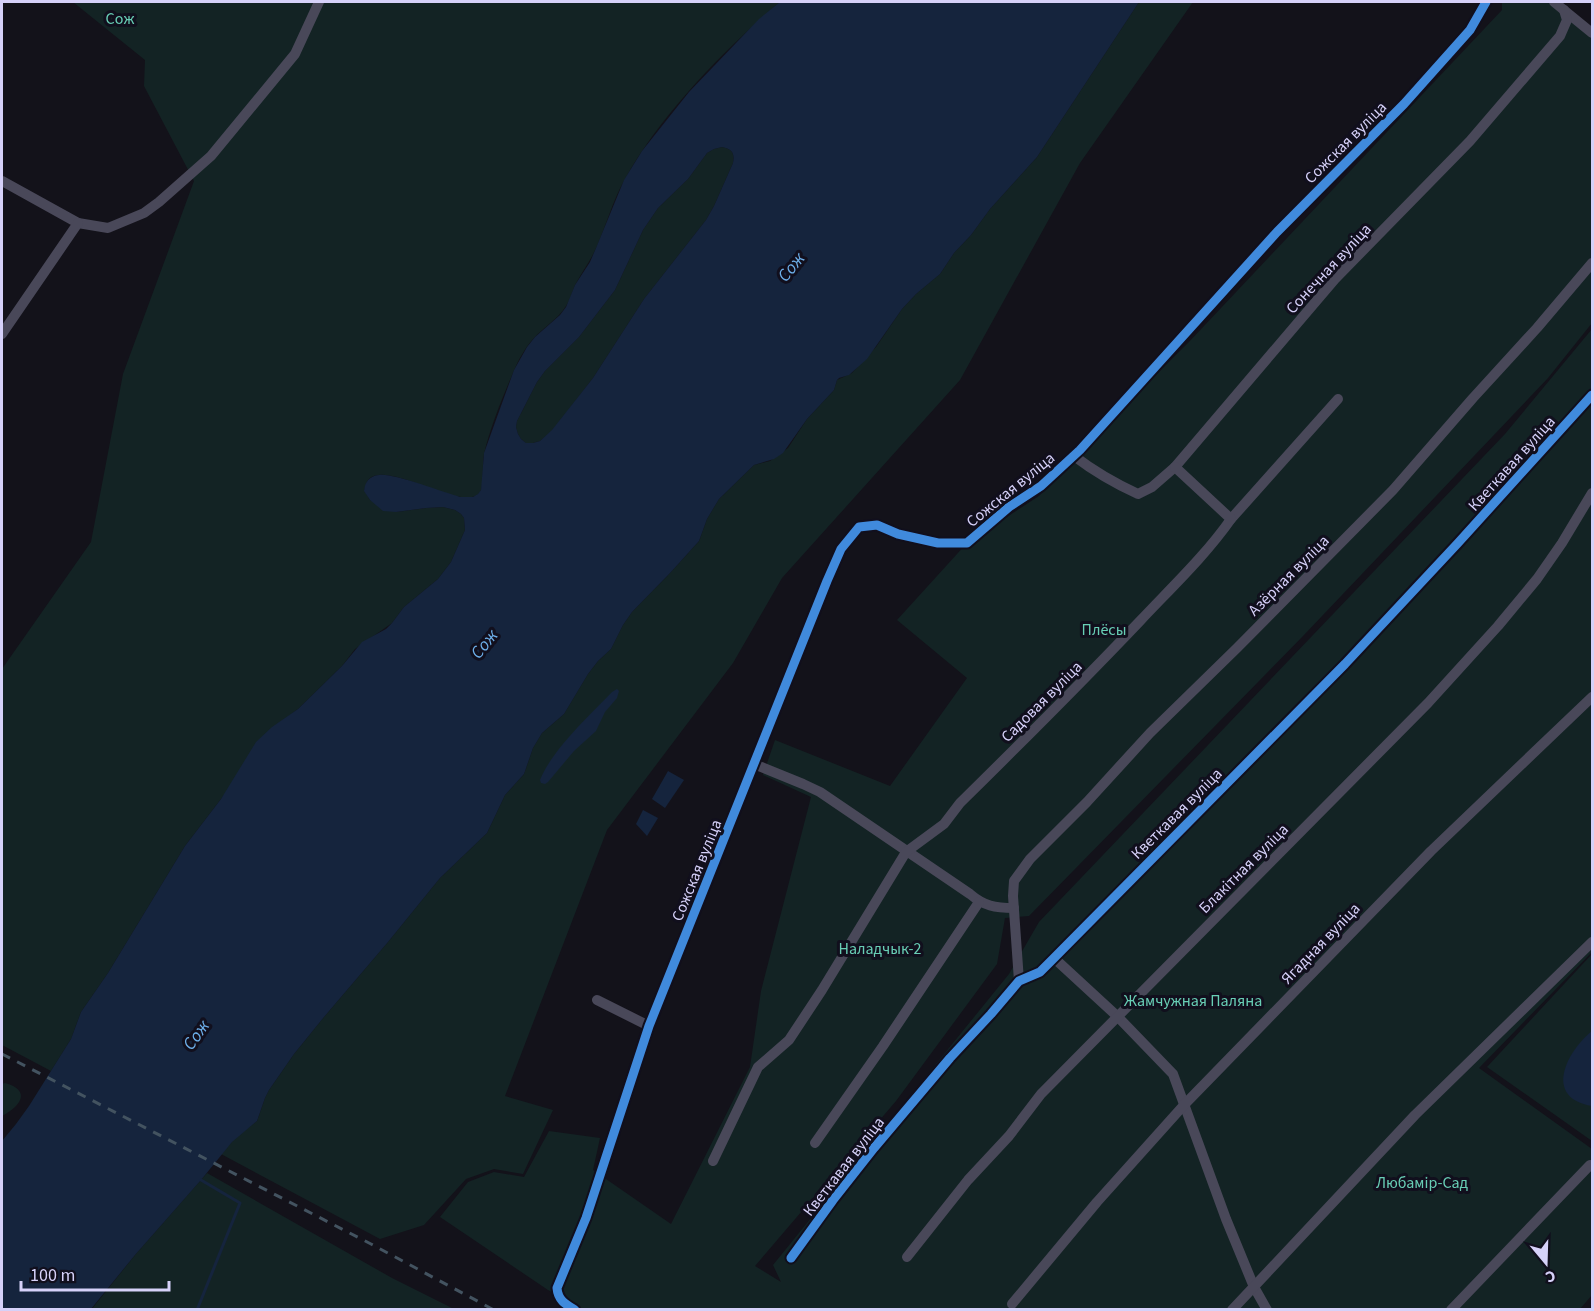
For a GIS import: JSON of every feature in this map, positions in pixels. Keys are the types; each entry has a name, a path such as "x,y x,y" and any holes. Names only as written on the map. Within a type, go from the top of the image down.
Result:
{"street":[{"path":"2,181 78,223 108,228 144,213 211,156 295,54 319,2"},
{"name":"Сожская вуліца","path":"575,1310 562,1301 557,1288 586,1218 649,1026 841,549 859,527 877,525 898,534 938,543 967,543 1009,507 1041,486 1074,456 1277,232 1404,104 1470,30 1486,2"},
{"path":"1554,2 1593,33"},
{"name":"Сонечная вуліца","path":"1074,456 1095,472 1138,494 1152,487 1175,467 1335,279 1470,141 1560,36 1568,20 1564,10"},
{"path":"2,334 78,223"},
{"name":"Азёрная вуліца","path":"1019,981 1012,896 1014,881 1030,859 1150,734 1393,490 1593,263"},
{"name":"Кветкавая вуліца","path":"791,1258 874,1148 1019,981 1040,972 1345,664 1593,395"},
{"name":"Садовая вуліца","path":"906,852 944,824 960,803 1074,690 1220,535 1231,519 1338,399"},
{"path":"1175,467 1231,519"},
{"name":"Блакітная вуліца","path":"906,1257 968,1180 1009,1136 1041,1094 1428,703 1498,626 1537,579 1593,493"},
{"name":"Ягадная вуліца","path":"1012,1304 1097,1202 1184,1104 1431,851 1593,697"},
{"path":"754,764 820,792 979,902 996,908 1014,908"},
{"path":"713,1161 758,1067 789,1041 906,852"},
{"path":"815,1143 979,902"},
{"path":"1232,1310 1415,1115 1593,942"},
{"path":"1054,958 1118,1017 1173,1074 1226,1219 1254,1287 1267,1310"},
{"path":"597,1000 649,1026"},
{"path":"1451,1310 1590,1165"}],"green space":[{"name":"Сож","path":"73,2 780,2 738,40 695,84 639,155 621,187 597,246 567,304 531,342 517,363 497,413 483,458 481,490 474,497 462,497 395,476 380,475 370,478 364,490 370,500 396,512 443,507 461,514 464,518 465,530 451,562 438,579 404,607 392,623 355,649 342,666 298,709 282,721 185,846 108,973 81,1012 71,1039 51,1071 2,1045 2,669 91,542 123,374 194,181 144,86 145,60"},
{"path":"1139,2 1193,2 1080,163 960,380 782,578 733,663 607,830 505,1096 553,1110 523,1174 494,1169 466,1179 424,1225 380,1239 221,1154 236,1137 257,1121 269,1090 324,1017 440,878 487,833 505,795 524,774 533,748 542,733 564,714 588,674 611,649 632,612 699,541 707,519 719,499 754,465 770,461 788,448 807,419 834,390 837,380 852,373 876,347 902,309 940,274 990,209 1037,157"},
{"path":"1502,2 1556,2 1592,30 1592,323 1548,378 1304,635 1029,916 1005,918 997,964 896,1101 755,1266 781,1282 773,1265 1009,974 1039,922 1505,434 1592,329 1592,952 1479,1068 1592,1149 1592,1295 1580,1309 581,1309 548,1290 440,1217 468,1182 494,1172 524,1177 549,1131 600,1138 593,1170 671,1224 750,1067 761,991 811,797 763,775 775,740 890,786 967,678 897,620 967,543 1039,496 1074,456 1188,343 1502,10"},
{"path":"722,147 732,152 733,163 706,220 644,299 593,378 552,431 540,441 526,443 518,434 517,421 537,382 579,337 615,290 643,230 658,208 688,179 707,153"},
{"path":"1592,954 1592,1141 1487,1067"},
{"path":"2,1084 14,1086 21,1095 18,1104 2,1116"},
{"path":"207,1173 392,1278 454,1309 91,1310 135,1255"}],"water":[{"name":"Сож","path":"780,2 1139,2 1037,157 990,209 940,274 902,309 867,359 849,375 837,380 834,390 807,419 783,453 774,459 754,465 719,499 707,519 699,541 632,612 611,649 588,674 564,714 542,733 533,748 524,774 505,795 487,833 440,878 294,1054 269,1090 257,1121 232,1142 91,1309 2,1309 2,1141 29,1106 71,1039 81,1012 108,973 185,846 221,799 256,742 272,727 298,709 342,666 362,642 386,629 404,607 438,579 451,562 465,530 464,518 461,514 443,507 396,512 383,511 370,500 364,491 367,482 370,478 386,475 460,497 473,497 478,494 481,490 484,453 514,370 535,337 566,307 575,285 590,262 624,180 642,151 689,92 759,19","holes":["725,148 733,154 733,163 706,220 644,299 593,378 552,430 540,441 526,443 518,434 517,421 537,382 579,337 615,290 643,230 658,208 688,179 707,153 714,149"]},
{"path":"617,689 619,691 617,698 605,712 596,731 574,751 548,782 541,783 540,780 546,769 562,745"},
{"path":"668,771 684,780 665,808 652,799"},
{"path":"643,810 658,818 647,836 636,824"},
{"path":"1592,1031 1592,1106 1577,1101 1568,1094 1564,1084 1564,1073 1574,1050"}],"waterway":[{"path":"197,1310 240,1203 201,1180"}],"railway":[{"path":"2,1054 494,1310"}],"cycle path":[{"path":"575,1310 560,1299 557,1288 586,1218 649,1026 841,549 859,527 877,525 898,534 938,543 967,543 1009,507 1041,486 1080,450 1277,232 1404,104 1470,30 1486,2"},
{"path":"791,1258 874,1148 1019,981 1040,972 1345,664 1592,395"}],"park label":[{"name":"Плёсы","path":"1104,629"},
{"name":"Наладчык-2","path":"880,948"},
{"name":"Жамчужная Паляна","path":"1193,1000"},
{"name":"Любамір-Сад","path":"1422,1182"}]}
